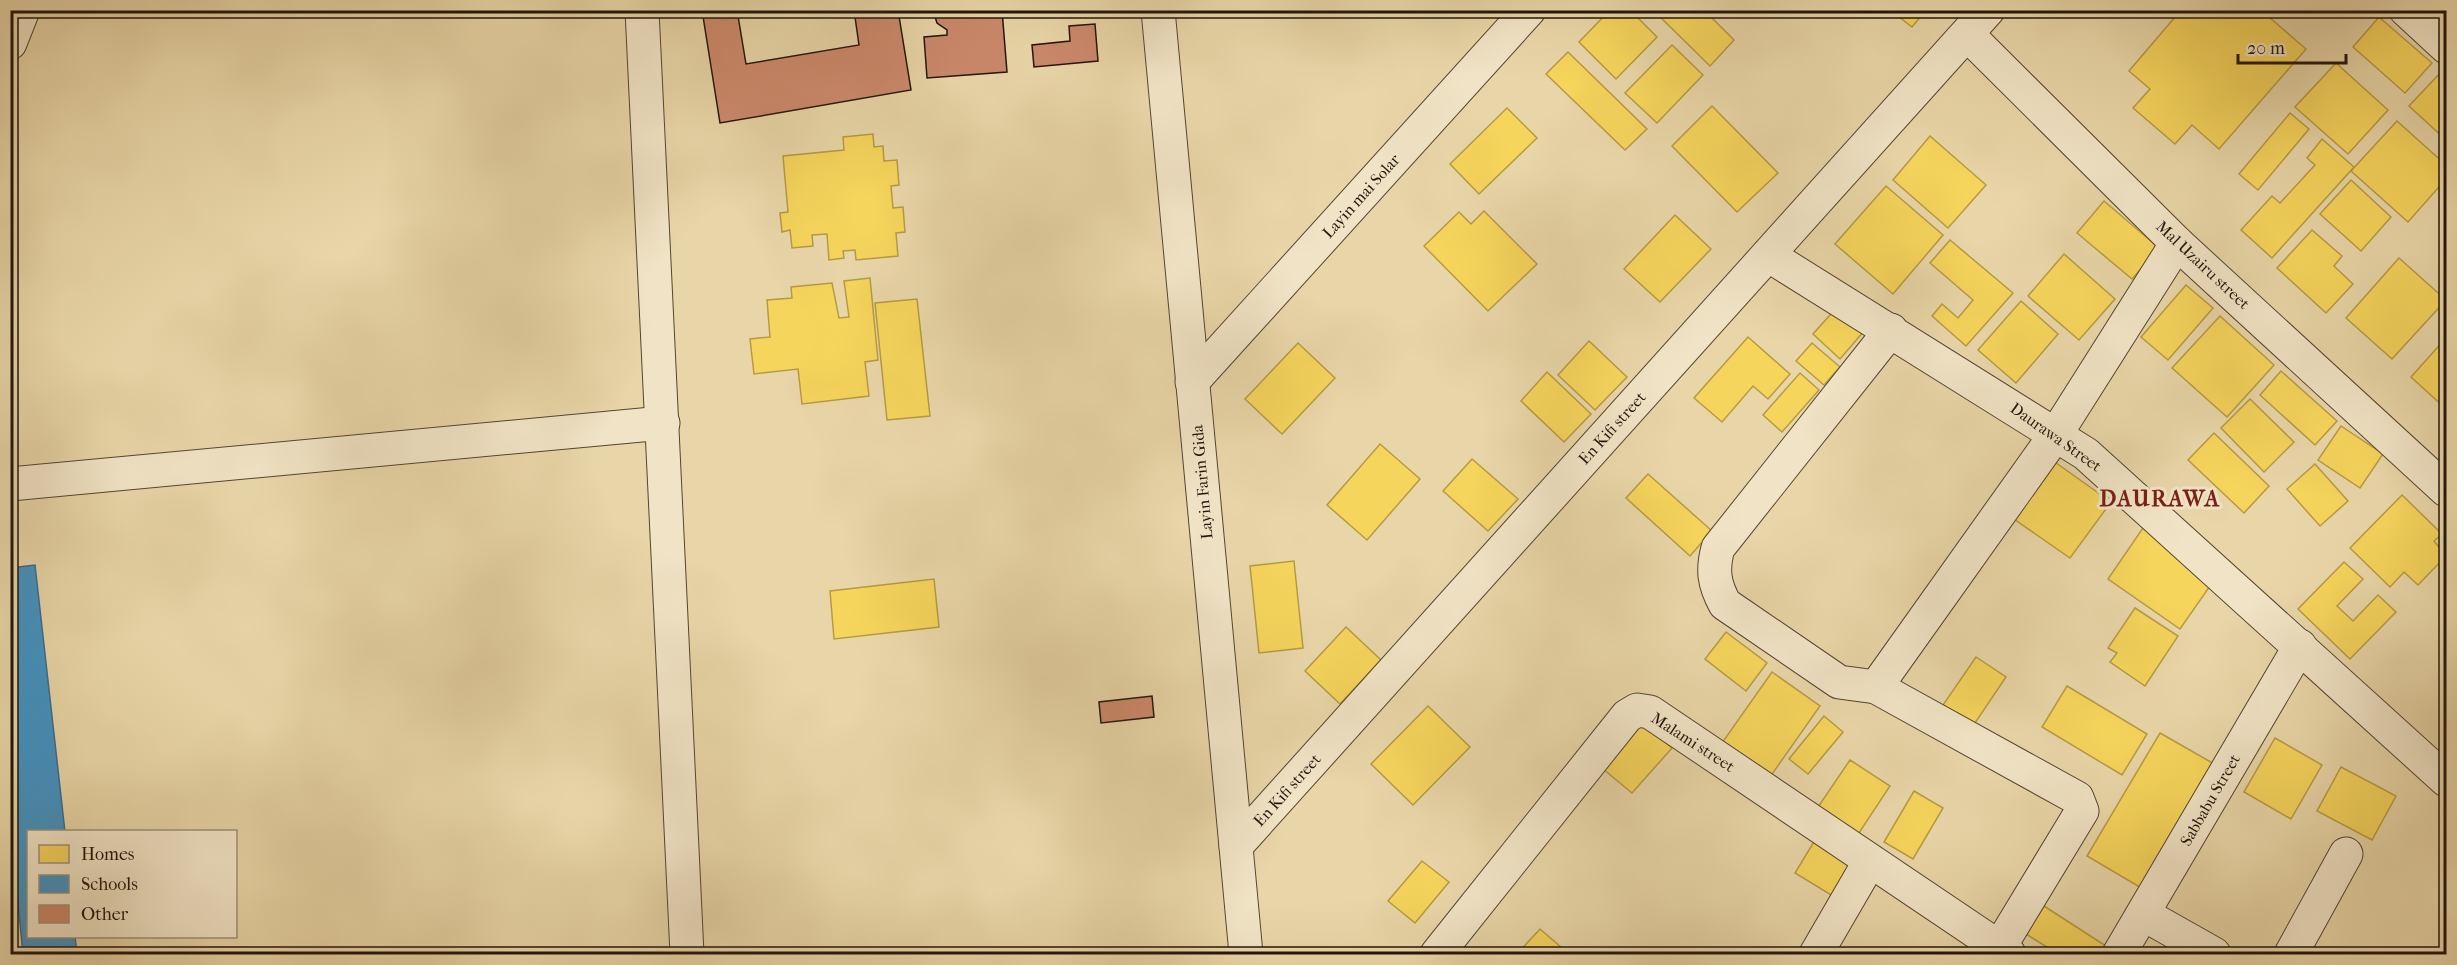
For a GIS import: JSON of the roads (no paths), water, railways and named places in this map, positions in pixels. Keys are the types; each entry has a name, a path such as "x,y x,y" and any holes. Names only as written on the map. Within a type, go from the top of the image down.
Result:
{"street":[{"path":"10,43 23,10"},
{"path":"642,10 687,954"},
{"name":"Layin Farin Gida","path":"1158,10 1246,954"},
{"name":"Layin mai Solar","path":"1192,382 1529,10"},
{"path":"2406,10 2446,47"},
{"name":"Mal Uzairu street","path":"1977,22 2177,243 2446,490"},
{"name":"En Kifi street","path":"1236,846 1977,22"},
{"path":"1876,687 2056,434 2177,243"},
{"name":"Daurawa Street","path":"1768,255 2086,454 2446,780"},
{"path":"1891,330 1718,548 1713,567 1716,587 1725,604 1839,682 1876,687 2077,798 2082,804 2082,811 2004,951"},
{"path":"10,484 663,423"},
{"name":"Sabbabu Street","path":"2119,954 2300,646"},
{"name":"Malami street","path":"1437,954 1627,716 1637,710 1650,712 2004,951"},
{"path":"2291,954 2346,854"},
{"path":"1816,954 1870,861"},
{"path":"2143,915 2214,954"}],"district":[{"name":"DAURAWA","path":"2160,499"}]}
